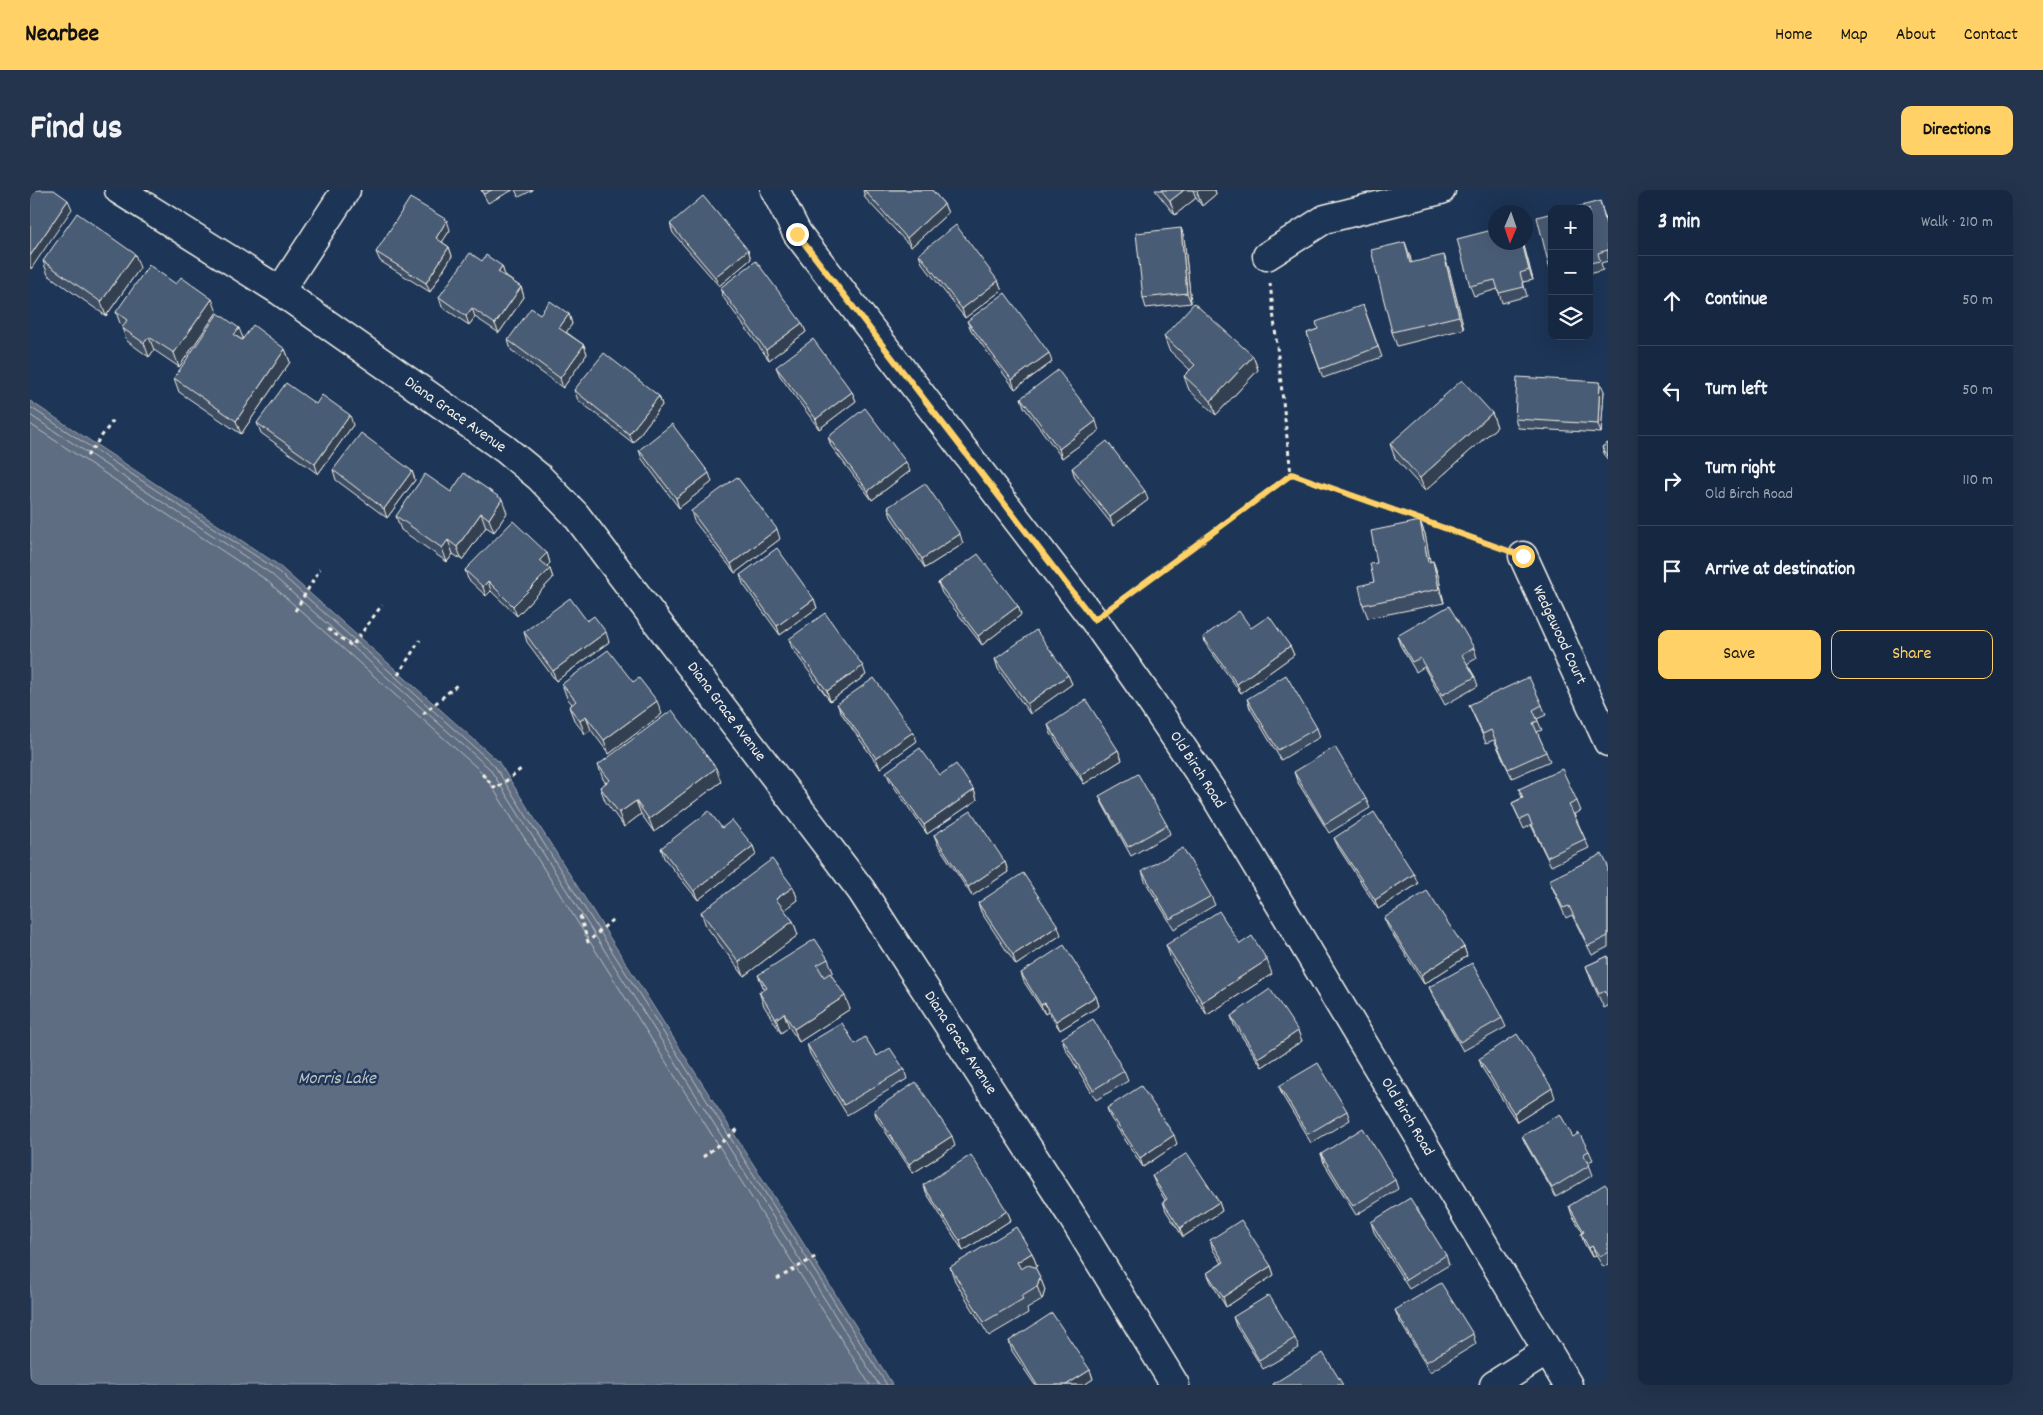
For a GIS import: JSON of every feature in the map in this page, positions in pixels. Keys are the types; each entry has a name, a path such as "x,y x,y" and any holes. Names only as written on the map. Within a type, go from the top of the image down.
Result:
{"street":[{"name":"Diana Grace Avenue","path":"119,190 280,291 505,449 539,477 575,514 861,890 1070,1214 1176,1385"},
{"path":"280,291 346,190"},
{"name":"Old Birch Road","path":"775,190 797,234 1094,620 1215,796 1568,1385"},
{"path":"1267,256 1325,219 1442,190"},
{"name":"Wedgewood Court","path":"1523,556 1608,742"},
{"path":"1494,1385 1547,1351"}],"path":[{"path":"1267,256 1292,474"},
{"path":"87,456 116,418"},
{"path":"1094,620 1292,474"},
{"path":"1292,474 1523,556"},
{"path":"295,612 320,569"},
{"path":"328,629 352,646 382,605"},
{"path":"398,675 420,640"},
{"path":"423,714 457,685"},
{"path":"482,774 496,789 522,768"},
{"path":"580,916 588,942 613,919"},
{"path":"703,1157 738,1129"},
{"path":"777,1279 817,1256"}],"water":[{"name":"Morris Lake","path":"30,401 277,564 498,761 893,1385 30,1385"}],"building":[{"path":"34,190 54,190 68,200 30,256 30,195"},
{"path":"482,190 492,190 484,194"},
{"path":"864,190 932,190 944,204 907,238"},
{"path":"1161,190 1184,190 1170,201"},
{"path":"703,196 748,250 715,277 670,224"},
{"path":"410,198 447,220 436,238 449,247 426,283 376,252"},
{"path":"1600,201 1608,232 1608,250 1598,253 1600,261 1593,262 1593,205 1585,205"},
{"path":"77,213 135,254 101,302 43,261"},
{"path":"1548,214 1548,262 1537,217"},
{"path":"956,225 998,281 962,309 919,254"},
{"path":"1181,228 1187,293 1143,298 1136,233"},
{"path":"1488,231 1488,250 1524,250 1529,270 1520,273 1524,287 1499,293 1495,280 1470,286 1457,239"},
{"path":"1405,242 1410,263 1444,255 1459,316 1392,332 1371,250"},
{"path":"470,253 482,261 486,255 502,266 498,272 521,287 495,324 472,308 466,316 439,297"},
{"path":"756,261 802,323 766,350 720,288"},
{"path":"149,265 176,284 181,277 212,299 174,353 149,337 144,343 122,328 127,320 116,312"},
{"path":"1005,293 1049,353 1012,380 967,321"},
{"path":"550,301 569,314 559,328 584,345 560,378 508,340 531,308 540,314"},
{"path":"1194,303 1253,356 1211,401 1184,376 1195,365 1164,336"},
{"path":"1363,305 1378,347 1320,369 1307,333 1318,329 1316,322"},
{"path":"218,313 239,328 234,335 242,340 253,325 285,349 236,421 174,378"},
{"path":"813,339 852,392 816,419 776,367"},
{"path":"604,353 659,396 629,434 574,390"},
{"path":"1058,370 1096,421 1059,449 1021,398"},
{"path":"1517,377 1600,382 1598,424 1515,419"},
{"path":"1462,380 1492,413 1420,478 1390,444"},
{"path":"286,383 316,404 322,395 350,415 315,464 257,423"},
{"path":"865,408 906,462 868,491 828,437"},
{"path":"672,424 709,473 676,498 639,450"},
{"path":"361,433 412,471 384,509 333,470"},
{"path":"1107,441 1145,491 1110,517 1072,468"},
{"path":"1608,443 1608,456 1602,447"},
{"path":"464,473 502,499 489,519 481,513 457,547 448,540 442,548 396,516 425,474 451,492"},
{"path":"737,477 777,529 731,564 691,511"},
{"path":"925,483 960,534 922,559 888,507"},
{"path":"513,521 547,553 540,560 550,569 513,606 488,581 483,587 465,570"},
{"path":"1420,521 1428,562 1433,561 1439,589 1363,605 1359,586 1374,582 1370,564 1377,563 1371,531"},
{"path":"777,548 814,599 777,626 740,575"},
{"path":"978,554 1018,606 978,636 938,583"},
{"path":"570,598 587,621 594,616 606,632 553,671 524,632"},
{"path":"1449,606 1474,648 1462,655 1475,677 1442,695 1420,658 1412,662 1397,636"},
{"path":"1239,611 1251,628 1269,616 1290,646 1237,684 1203,637"},
{"path":"825,613 863,666 827,691 789,639"},
{"path":"1036,630 1068,675 1027,704 995,659"},
{"path":"608,650 633,682 639,678 657,701 604,740 586,716 580,721 569,707 576,701 562,684"},
{"path":"1286,675 1317,728 1278,750 1247,699"},
{"path":"1529,677 1542,705 1533,710 1538,721 1533,723 1546,752 1508,769 1491,730 1483,734 1469,705"},
{"path":"874,678 913,732 876,758 837,704"},
{"path":"1086,700 1118,750 1080,775 1048,725"},
{"path":"672,710 716,768 649,819 636,801 619,813 600,787 610,780 598,765"},
{"path":"1335,747 1366,799 1325,824 1294,772"},
{"path":"920,748 940,775 956,764 974,790 924,825 886,772"},
{"path":"1562,769 1577,801 1569,805 1585,839 1547,857 1528,816 1520,820 1512,803 1523,798 1519,789"},
{"path":"1138,774 1167,825 1128,847 1099,796"},
{"path":"709,811 722,828 732,820 753,846 694,891 661,848"},
{"path":"971,811 1005,862 968,887 934,835"},
{"path":"1374,812 1414,874 1375,900 1334,838"},
{"path":"1183,848 1211,896 1170,919 1142,871"},
{"path":"1602,854 1608,866 1608,936 1588,946 1569,906 1563,908 1549,880"},
{"path":"772,859 793,887 776,899 793,921 739,962 701,912"},
{"path":"1023,873 1058,926 1013,955 978,903"},
{"path":"1427,891 1464,947 1421,975 1384,918"},
{"path":"1219,911 1240,944 1252,936 1267,960 1202,1002 1166,945"},
{"path":"815,939 828,959 817,965 824,977 830,973 845,996 794,1029 784,1013 776,1019 759,992 767,988 758,975"},
{"path":"1064,945 1096,996 1056,1021 1045,1003 1041,1005 1021,973"},
{"path":"1608,956 1608,998 1605,991 1599,994 1586,966"},
{"path":"1472,963 1502,1018 1460,1042 1429,987"},
{"path":"1270,989 1298,1031 1258,1058 1231,1016"},
{"path":"1093,1019 1124,1071 1093,1090 1062,1038"},
{"path":"842,1023 855,1044 865,1037 877,1056 890,1048 904,1069 844,1105 807,1044"},
{"path":"1517,1034 1552,1088 1514,1113 1479,1059"},
{"path":"1318,1063 1347,1111 1308,1134 1279,1086"},
{"path":"916,1082 952,1136 909,1164 874,1110"},
{"path":"1141,1086 1174,1135 1140,1158 1107,1108"},
{"path":"1560,1114 1573,1137 1579,1133 1589,1151 1583,1154 1590,1165 1552,1188 1522,1136"},
{"path":"1363,1128 1395,1180 1353,1206 1321,1154"},
{"path":"1187,1153 1219,1202 1180,1228 1163,1202 1167,1199 1152,1176"},
{"path":"971,1155 1007,1211 960,1241 923,1185"},
{"path":"1605,1184 1608,1188 1608,1252 1600,1257 1592,1246 1589,1248 1581,1234 1584,1232 1569,1206"},
{"path":"1410,1198 1446,1255 1406,1280 1371,1222"},
{"path":"1241,1220 1271,1266 1223,1297 1207,1273 1224,1262 1210,1240"},
{"path":"1016,1227 1032,1253 1017,1262 1021,1269 1028,1265 1035,1267 1040,1277 1037,1286 1021,1296 1023,1299 984,1322 950,1267"},
{"path":"1441,1283 1473,1334 1426,1362 1395,1310"},
{"path":"1269,1295 1295,1338 1259,1360 1233,1317"},
{"path":"1052,1313 1090,1370 1066,1385 1037,1385 1009,1341"},
{"path":"1323,1353 1343,1385 1273,1385 1273,1384"}],"route":[{"path":"797,234 1094,620 1292,474 1523,556"}]}
